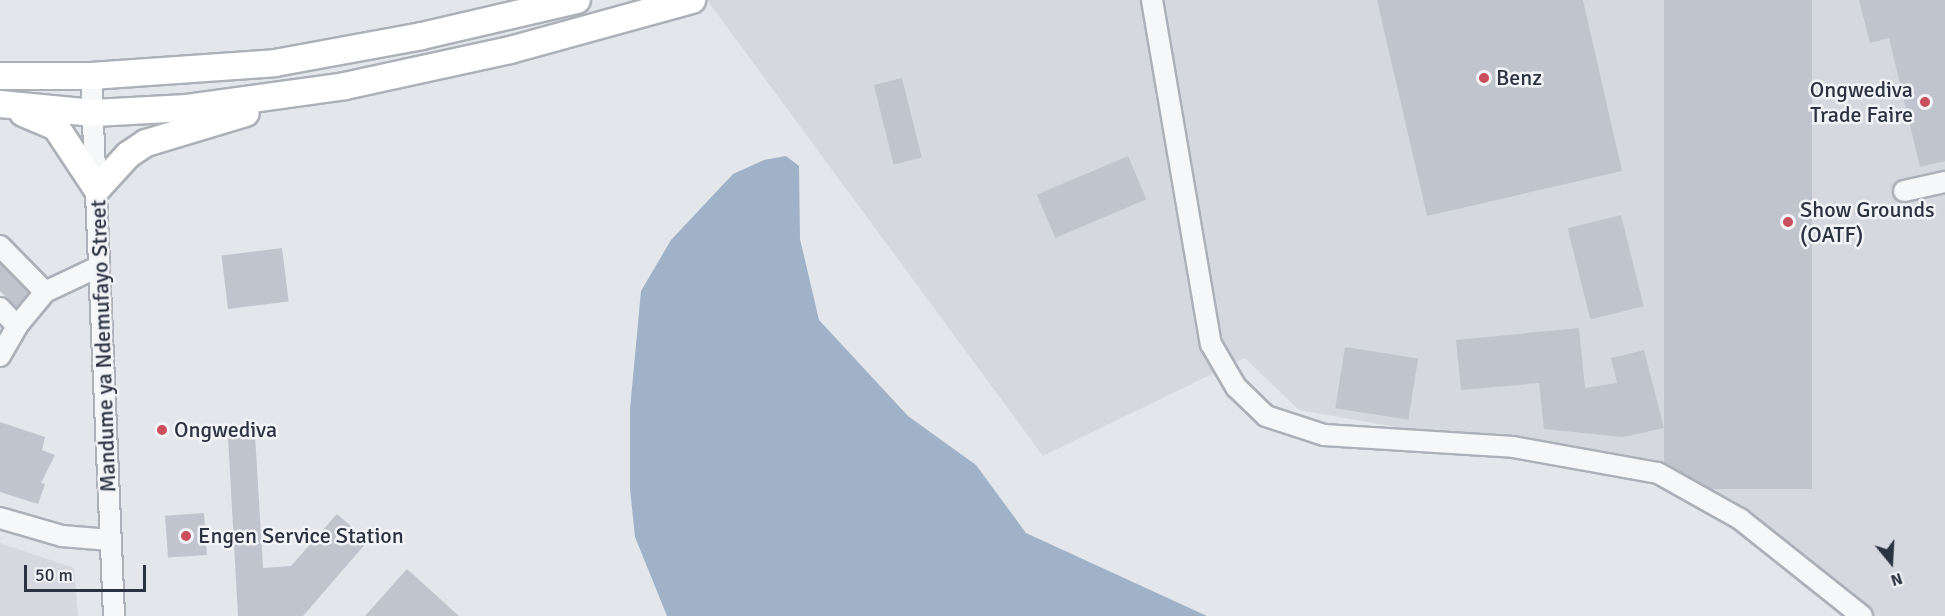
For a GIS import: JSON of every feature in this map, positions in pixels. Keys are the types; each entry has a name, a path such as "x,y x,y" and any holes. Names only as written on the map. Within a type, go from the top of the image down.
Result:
{"main road":[{"path":"0,76 91,76 275,63 433,33 577,0"},
{"path":"0,110 26,114 56,127 97,189 128,155 146,143 345,86 510,50 692,0"},
{"path":"0,104 94,113 187,108 345,86"}],"street":[{"path":"1152,0 1211,344 1236,387 1266,416 1324,435 1513,447 1658,473 1740,519 1862,616"},
{"name":"Mandume ya Ndemufayo Street","path":"91,76 114,616"},
{"path":"1904,191 1945,182"},
{"path":"0,246 45,292"},
{"path":"0,356 17,326 45,292 98,267"},
{"path":"0,308 17,326"},
{"path":"0,518 62,536 110,540"}],"shaded area":[{"path":"707,0 1945,0 1945,616 1872,616 1740,519 1658,473 1299,410 1245,358 1043,456"},
{"path":"0,543 74,568 78,616 0,616"}],"water":[{"path":"786,156 799,166 800,239 819,320 908,416 976,465 1026,533 1207,616 667,616 635,537 630,489 630,409 641,291 671,240 733,174 764,160"}],"building":[{"path":"1377,0 1583,0 1622,171 1427,216"},
{"name":"Show Grounds (OATF)","path":"1664,0 1812,0 1812,489 1664,489"},
{"name":"Ongwediva Trade Faire","path":"1859,0 1945,0 1945,161 1920,167 1889,38 1870,43"},
{"path":"902,78 922,158 894,165 874,85"},
{"path":"1128,156 1146,199 1055,238 1037,195"},
{"path":"1621,215 1644,306 1590,320 1568,228"},
{"path":"282,248 289,302 228,309 221,255"},
{"path":"0,263 29,293 17,308 0,291"},
{"path":"1579,328 1585,388 1617,383 1611,358 1644,350 1664,428 1623,437 1544,429 1539,383 1461,390 1456,340"},
{"path":"1345,347 1418,359 1408,420 1335,408"},
{"path":"0,422 45,437 42,450 55,455 41,483 45,484 38,504 0,492"},
{"path":"255,435 263,568 291,566 337,514 368,541 303,616 238,616 228,437"},
{"name":"Engen Service Station","path":"204,513 207,555 168,558 165,516"},
{"path":"407,569 459,616 365,616"}],"place":[{"name":"Benz","path":"1484,78"},
{"name":"Ongwediva Trade Faire","path":"1925,102"},
{"name":"Show Grounds (OATF)","path":"1788,222"},
{"name":"Ongwediva","path":"162,430"},
{"name":"Engen Service Station","path":"186,536"}]}
